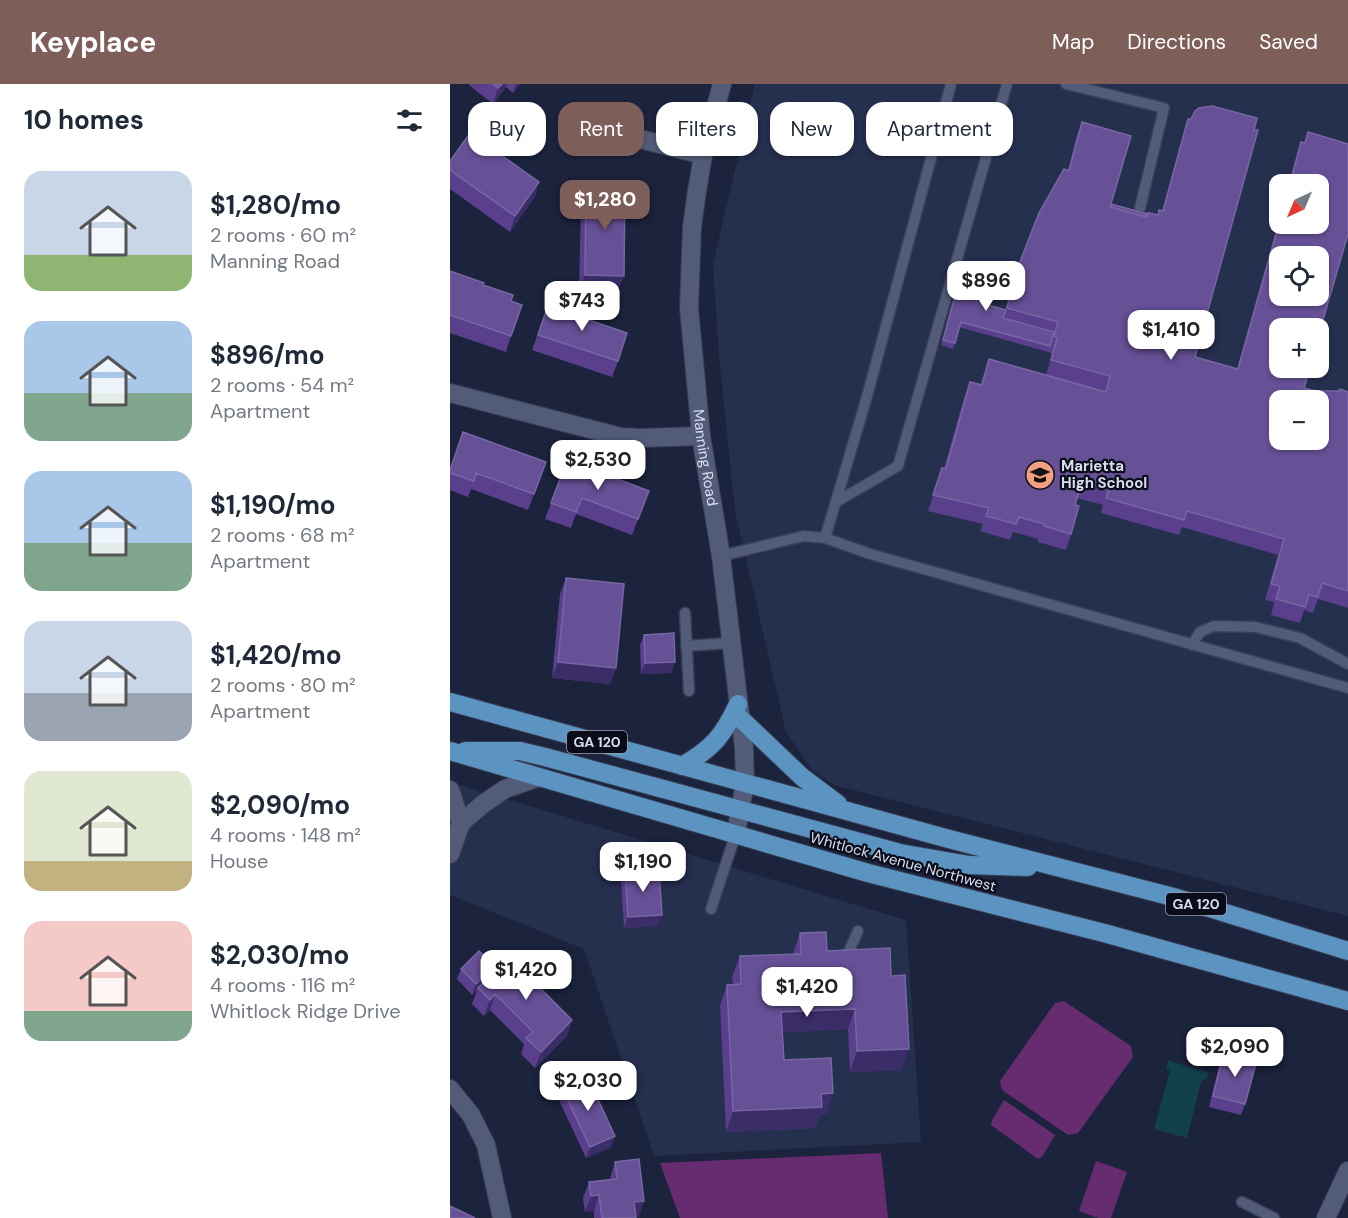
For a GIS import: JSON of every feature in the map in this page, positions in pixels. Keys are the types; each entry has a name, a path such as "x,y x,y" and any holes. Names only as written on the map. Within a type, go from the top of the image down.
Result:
{"highway":[{"name":"GA 120","path":"450,702 852,813 1177,898 1344,948"},
{"path":"682,766 705,753 739,711 770,748 802,777 852,813"},
{"path":"451,752 493,749 519,751 590,768 900,853 935,860 1000,867 1054,867"},
{"name":"Whitlock Avenue Northwest","path":"451,752 879,876 1104,933 1348,1001"}],"street":[{"name":"Manning Road","path":"717,102 722,84"},
{"name":"Manning Road","path":"703,156 692,227 689,308 701,436 721,556 744,748 745,783 736,833"},
{"path":"450,393 621,437 701,436"},
{"path":"450,854 461,823 505,789 539,777"},
{"path":"450,790 461,823"},
{"path":"450,1089 471,1115 486,1145 502,1218"},
{"path":"1326,1218 1348,1171"}],"lane":[{"path":"825,538 951,84"},
{"path":"836,502 898,466 1007,84"},
{"path":"1066,84 1164,108 1140,208"},
{"path":"721,556 794,537 825,538 870,554 1348,688"},
{"path":"685,613 689,691"},
{"path":"1192,645 1200,632 1214,626 1255,627 1300,638 1348,664"},
{"path":"686,646 730,643"},
{"path":"711,909 736,833"},
{"path":"830,960 841,958 848,953 858,931"},
{"path":"1242,1202 1274,1218"}],"shaded area":[{"name":"Marietta High School","path":"755,84 1348,84 1348,916 834,785 812,770 786,732 735,511 719,356 713,264 738,156 758,156 758,102 751,102"},
{"path":"450,782 906,920 921,1142 654,1156 584,949 450,895"},
{"path":"1064,1001 1131,1046 1133,1057 1078,1133 1068,1135 1002,1090 1000,1081 1055,1003"},
{"path":"1168,1060 1209,1073 1206,1080 1202,1079 1187,1138 1154,1129 1170,1070 1166,1069"},
{"path":"1004,1100 1055,1135 1042,1157 1038,1159 991,1125"},
{"path":"881,1153 888,1218 680,1218 660,1163"},
{"path":"1096,1161 1127,1172 1111,1218 1098,1218 1079,1211"}],"building":[{"path":"1212,106 1257,118 1254,130 1258,130 1195,357 1238,369 1269,259 1269,306 1327,306 1324,318 1269,318 1269,378 1307,378 1304,388 1311,390 1269,390 1269,450 1329,450 1329,391 1340,389 1348,392 1348,591 1322,583 1318,597 1309,595 1305,607 1276,599 1280,586 1271,584 1284,539 1187,511 1184,520 1106,498 1109,489 1082,482 1075,505 1079,506 1071,534 1019,517 1016,524 986,516 989,508 933,495 942,468 946,469 970,382 982,385 989,359 1106,392 1110,376 1051,360 1057,338 1054,336 1058,322 1007,308 1019,264 1039,213 1064,169 1069,171 1082,122 1131,136 1110,207 1147,217 1148,213 1158,215 1159,210 1163,211 1188,119 1191,119 1195,111"},
{"path":"1308,132 1348,144 1348,234 1329,299 1329,246 1273,246 1276,234 1329,234 1329,174 1293,174 1301,142 1305,143"},
{"path":"468,136 468,156 502,156 539,182 515,216 450,170 450,161"},
{"path":"586,186 625,187 624,276 585,275"},
{"path":"1111,204 1147,214 1146,217 1110,207"},
{"path":"964,262 986,269 977,302 1006,310 1003,318 1054,332 1050,346 961,322 955,343 943,340"},
{"path":"450,271 513,295 511,301 522,305 511,336 450,315"},
{"path":"565,303 586,310 583,318 627,333 618,361 538,335 548,305 563,310"},
{"path":"463,432 546,462 534,494 476,473 474,481 450,473"},
{"path":"567,460 649,491 638,519 582,498 576,512 551,503"},
{"path":"566,578 624,584 616,668 558,662"},
{"path":"674,633 675,662 645,663 644,635"},
{"path":"659,870 662,915 628,917 625,871"},
{"path":"826,932 827,951 890,948 891,976 905,975 909,1049 857,1051 855,1009 781,1012 784,1060 831,1058 833,1093 821,1094 822,1107 733,1111 727,985 741,984 740,956 801,954 800,933"},
{"path":"479,951 495,966 476,984 461,969"},
{"path":"514,952 531,969 526,974 572,1020 541,1052 526,1038 533,1032 495,994 490,1000 478,988"},
{"path":"1224,1051 1257,1060 1245,1104 1213,1096"},
{"path":"587,1076 615,1136 590,1147 562,1088"},
{"path":"639,1159 644,1201 634,1202 636,1218 602,1218 599,1195 591,1196 589,1182 617,1179 615,1162"},
{"path":"450,1206 475,1218 450,1218"}],"place":[{"name":"Marietta High School","path":"1040,475"}]}
